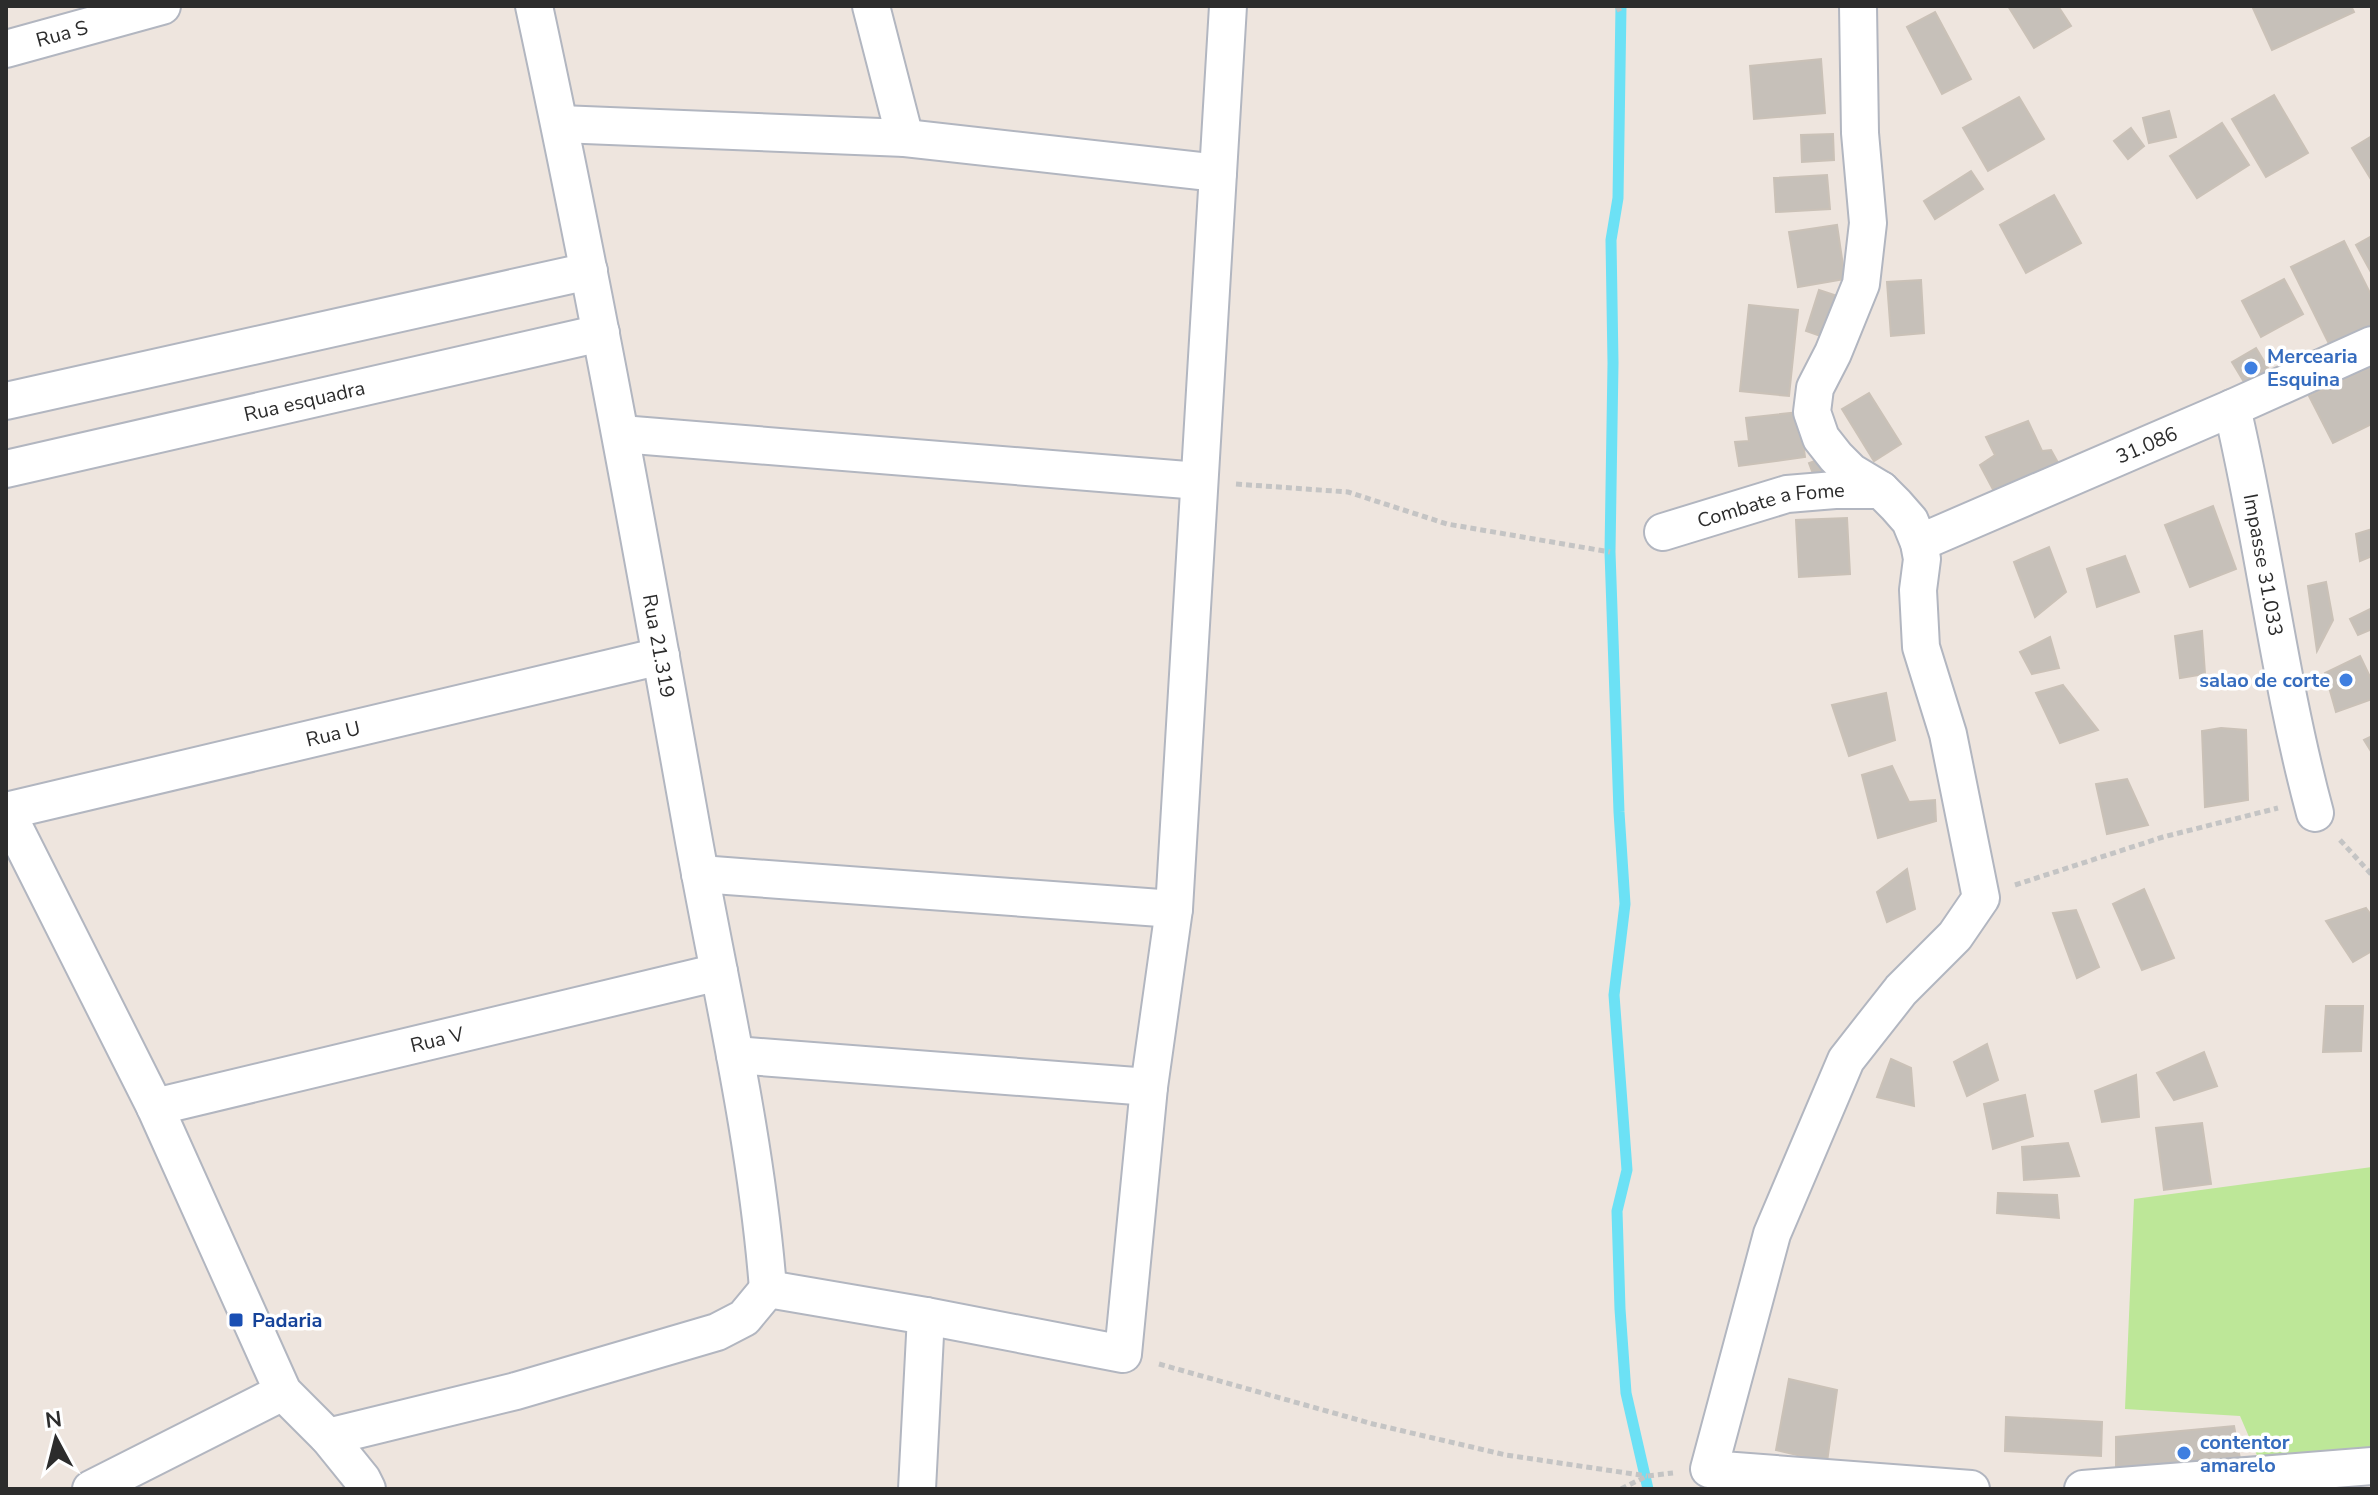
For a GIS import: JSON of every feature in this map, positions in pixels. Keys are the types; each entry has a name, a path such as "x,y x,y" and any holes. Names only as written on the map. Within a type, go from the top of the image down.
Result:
{"street":[{"name":"Rua S","path":"6,49 162,6"},
{"name":"Rua 21.319","path":"534,6 621,434 735,1055 764,1237 768,1289"},
{"path":"871,6 905,138"},
{"path":"328,1437 516,1391 717,1332 744,1318 768,1289 1123,1354 1149,1087 1174,909 1228,6"},
{"path":"1858,6 1860,133 1868,223 1861,284 1815,388 1812,412 1821,438 1836,457 1851,472 1881,490 1910,521 1919,543 1922,559 1918,590 1921,647 1948,734 1981,898 1955,936 1901,990 1846,1060 1772,1234 1709,1469 1971,1489"},
{"path":"560,124 905,138 1218,173"},
{"path":"6,401 589,271"},
{"name":"Rua esquadra","path":"6,469 601,333"},
{"name":"31.086","path":"1919,543 2372,345"},
{"name":"Impasse 31.033","path":"2232,408 2250,485 2297,745 2315,813"},
{"path":"621,434 1199,481"},
{"name":"Combate a Fome","path":"1663,532 1787,494 1881,490"},
{"name":"Rua U","path":"6,811 661,656"},
{"path":"6,811 155,1107 283,1392 328,1437 367,1489"},
{"path":"700,874 1174,909"},
{"name":"Rua V","path":"155,1107 719,972"},
{"path":"735,1055 1149,1087"},
{"path":"917,1489 926,1316"},
{"path":"91,1489 283,1392"},
{"path":"2083,1489 2372,1466"}],"path":[{"path":"1617,6 1621,13"},
{"path":"1199,481 1348,492 1447,524 1610,552"},
{"path":"1981,898 2039,876 2163,837 2278,808 2315,813 2372,875"},
{"path":"1123,1354 1373,1424 1506,1455 1647,1476 1709,1469"},
{"path":"1621,1489 1647,1476"}],"green space":[{"path":"2372,1167 2372,1452 2259,1460 2240,1416 2125,1409 2134,1199"}],"building":[{"path":"2008,6 2058,6 2071,26 2034,48"},
{"path":"2252,6 2351,6 2354,12 2272,50"},
{"path":"1935,12 1971,79 1942,94 1907,27"},
{"path":"1821,59 1825,113 1754,119 1750,66"},
{"path":"2274,95 2308,153 2266,177 2232,119"},
{"path":"2019,97 2044,139 1988,171 1963,128"},
{"path":"2169,111 2176,137 2149,143 2143,118"},
{"path":"2222,123 2249,165 2197,198 2170,156"},
{"path":"2131,128 2144,146 2128,159 2114,141"},
{"path":"1833,134 1834,160 1802,162 1801,135"},
{"path":"2372,136 2372,181 2352,148"},
{"path":"1971,171 1983,189 1935,219 1924,201"},
{"path":"1827,175 1830,209 1776,212 1774,178"},
{"path":"2054,195 2081,243 2026,273 2000,225"},
{"path":"1837,225 1845,279 1798,287 1789,232"},
{"path":"2372,236 2372,274 2356,245"},
{"path":"2344,241 2372,297 2372,335 2334,354 2291,267"},
{"path":"2284,279 2303,314 2261,337 2242,301"},
{"path":"1921,280 1924,333 1891,336 1887,282"},
{"path":"1819,290 1843,298 1829,339 1806,331"},
{"path":"1749,305 1798,310 1789,396 1740,391"},
{"name":"Mercearia Esquina","path":"2256,348 2271,373 2247,387 2232,362"},
{"path":"2371,367 2372,424 2333,443 2309,396"},
{"path":"1869,393 1901,444 1874,461 1842,409"},
{"path":"1799,412 1805,457 1739,466 1735,442 1749,441 1746,418"},
{"path":"2028,421 2042,451 2051,450 2061,468 1997,497 1980,465 1995,455 1986,437"},
{"path":"1826,457 1834,481 1818,487 1809,463"},
{"path":"2213,506 2236,569 2190,587 2165,525"},
{"path":"1847,518 1850,574 1799,577 1796,520"},
{"path":"2372,529 2372,556 2360,561 2356,534"},
{"path":"2049,547 2066,592 2035,617 2014,562"},
{"path":"2125,556 2139,592 2097,607 2087,569"},
{"path":"2326,582 2333,620 2317,651 2308,586"},
{"path":"2372,608 2372,629 2358,635 2350,619"},
{"path":"2202,631 2205,674 2180,678 2175,636"},
{"path":"2050,637 2059,668 2032,674 2020,652"},
{"path":"2360,656 2372,681 2372,699 2336,712 2325,673"},
{"path":"2063,685 2098,730 2060,743 2036,693"},
{"path":"1886,693 1895,740 1849,756 1832,705"},
{"path":"2221,728 2246,730 2248,800 2205,807 2202,731"},
{"path":"2372,736 2372,753 2364,740"},
{"path":"1892,766 1909,802 1935,800 1936,821 1878,838 1862,775"},
{"path":"2127,779 2148,825 2107,834 2096,784"},
{"path":"1907,869 1915,909 1887,922 1877,892"},
{"path":"2144,889 2174,958 2142,970 2113,904"},
{"path":"2366,908 2372,916 2372,951 2353,962 2326,921"},
{"path":"2076,910 2099,967 2077,978 2053,913"},
{"path":"2326,1006 2363,1006 2361,1051 2323,1052"},
{"path":"1987,1044 1998,1080 1967,1096 1954,1062"},
{"path":"2204,1052 2217,1086 2174,1100 2157,1073"},
{"path":"1891,1059 1911,1068 1914,1106 1877,1097"},
{"path":"2136,1075 2139,1117 2102,1122 2095,1091"},
{"path":"2025,1095 2033,1136 1993,1149 1984,1104"},
{"path":"2202,1123 2211,1184 2164,1190 2156,1128"},
{"path":"2068,1143 2079,1176 2024,1180 2022,1147"},
{"path":"1998,1193 2057,1195 2059,1218 1997,1213"},
{"path":"1789,1379 1837,1390 1827,1462 1776,1450"},
{"path":"2006,1417 2102,1422 2101,1456 2005,1451"},
{"path":"2234,1426 2241,1464 2116,1476 2116,1437"}],"waterway":[{"path":"1621,6 1618,198 1611,240 1610,552 1625,904 1614,995 1627,1170 1617,1211 1626,1393 1648,1489"}],"place":[{"name":"Mercearia Esquina","path":"2251,368"},
{"name":"salao de corte","path":"2346,680"},
{"name":"Padaria","path":"236,1320"},
{"name":"contentor amarelo","path":"2184,1453"}]}
